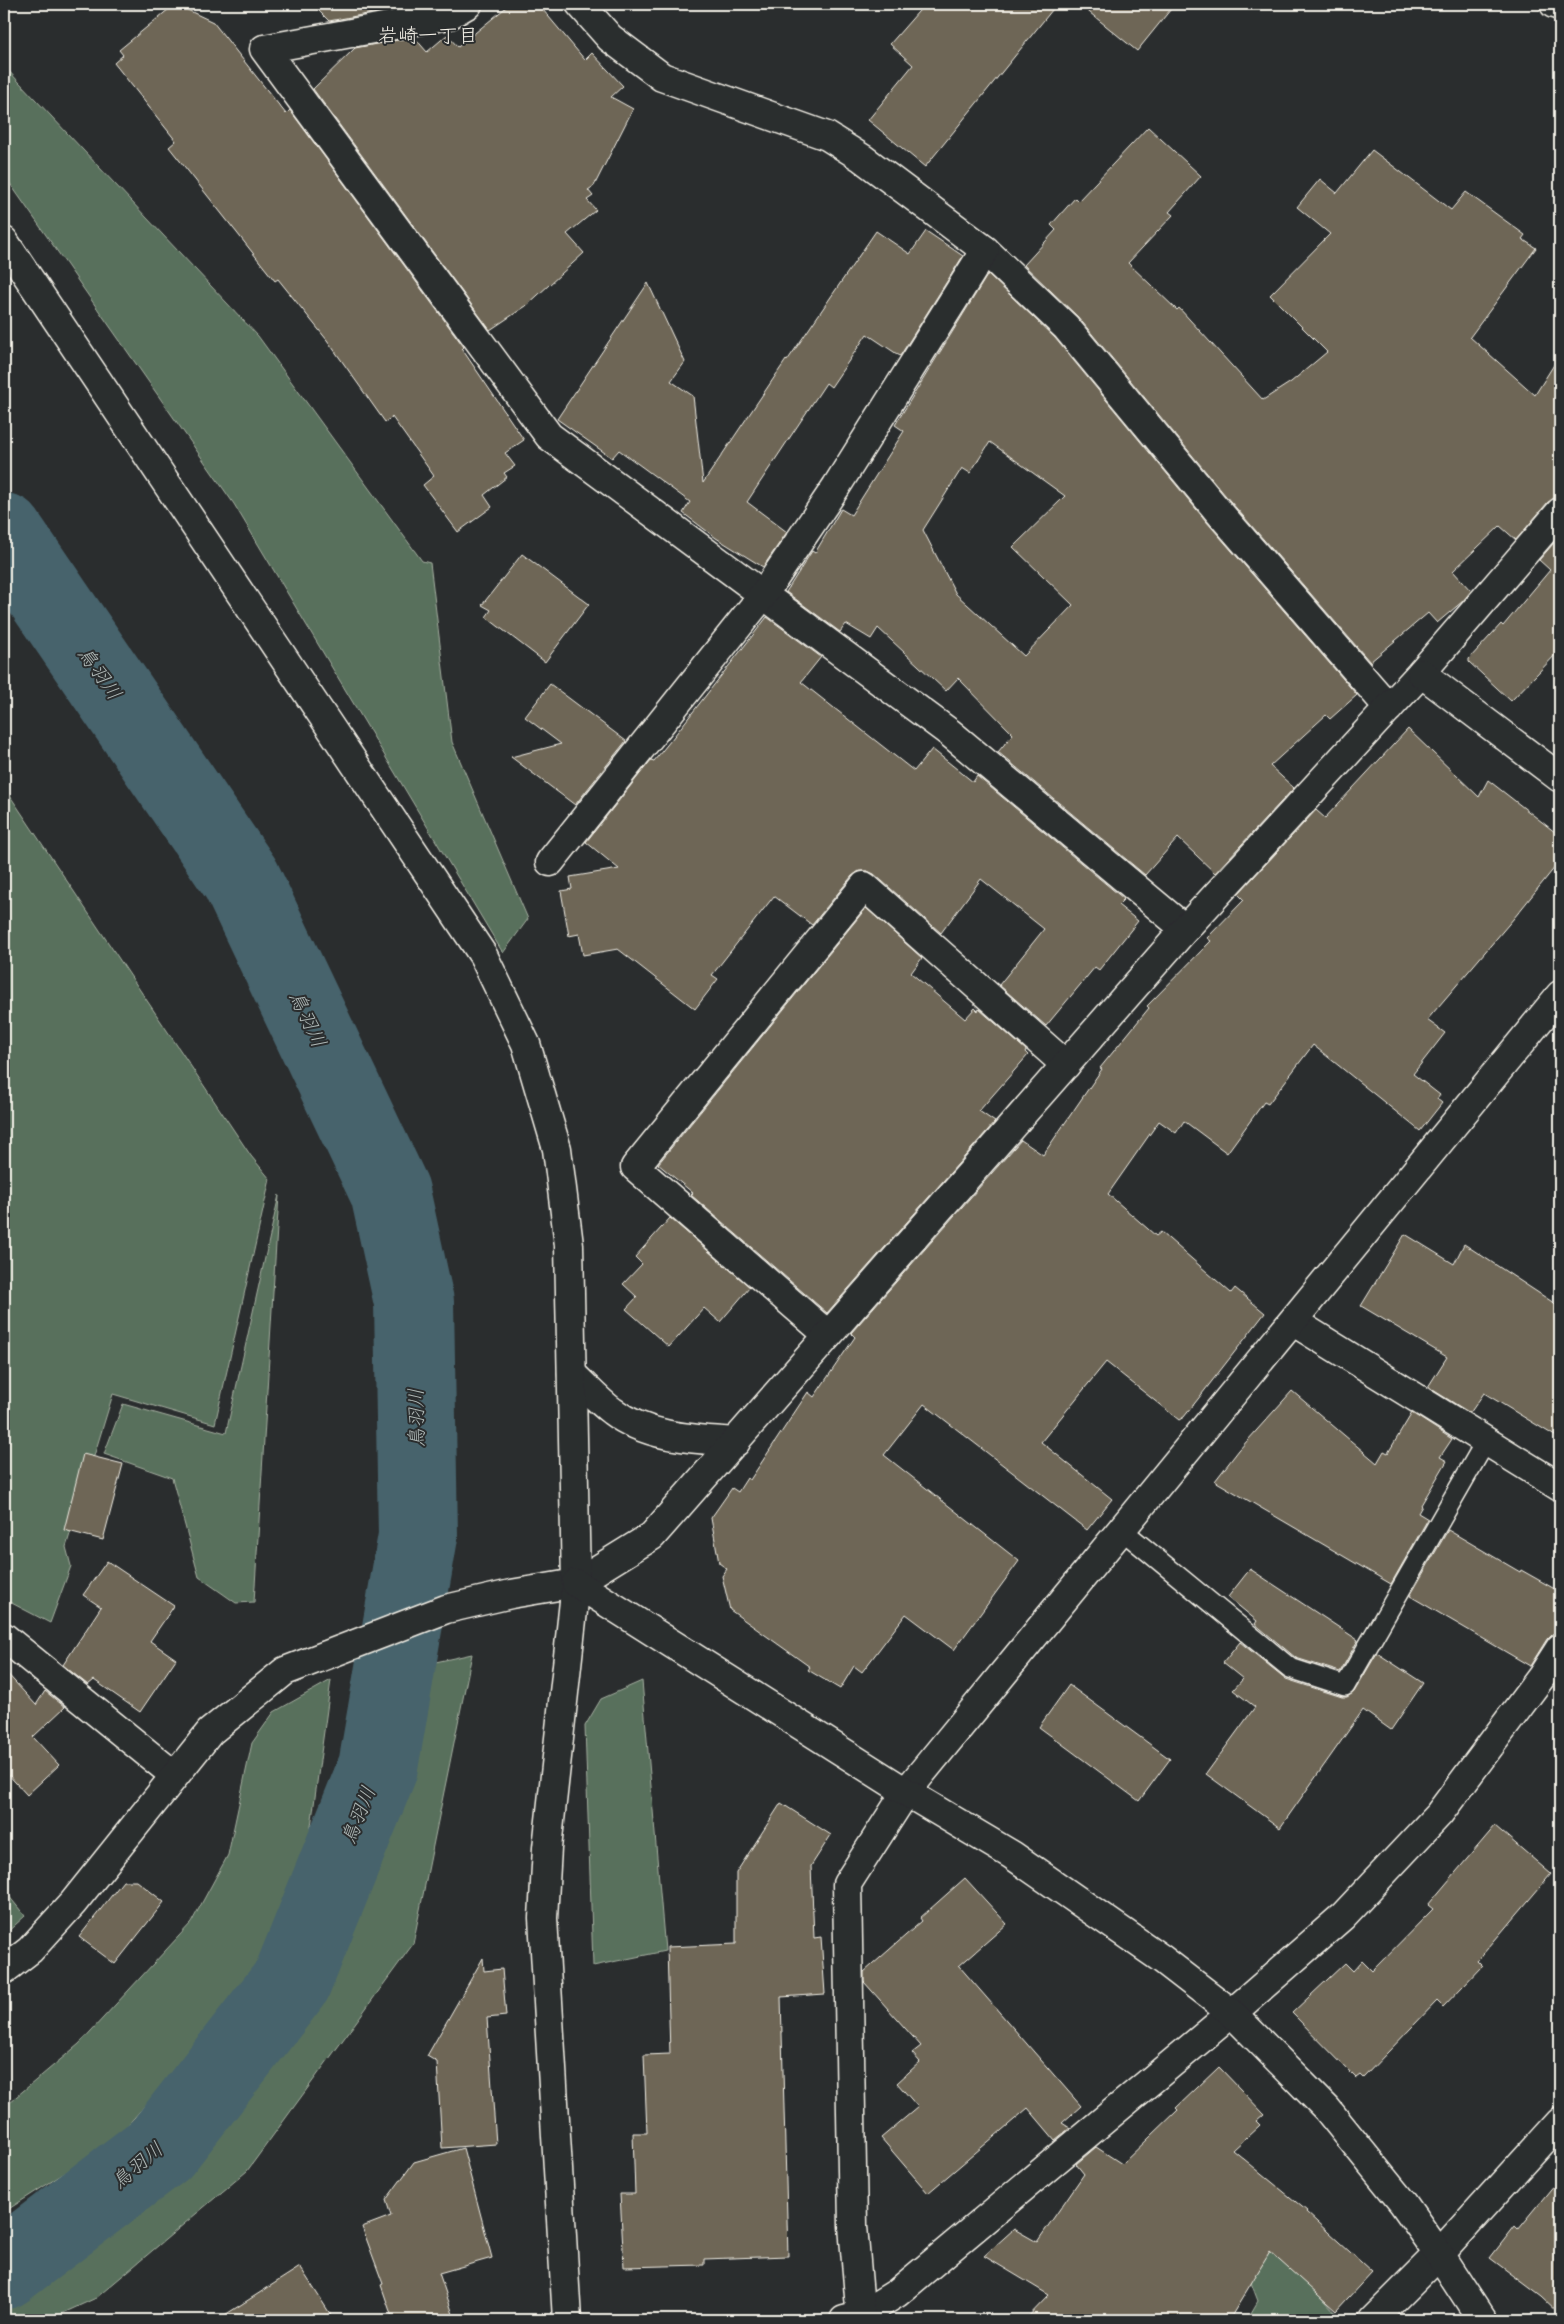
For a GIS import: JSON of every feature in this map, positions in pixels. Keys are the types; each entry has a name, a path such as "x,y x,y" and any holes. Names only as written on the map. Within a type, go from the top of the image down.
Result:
{"main road":[{"path":"468,4 449,15 264,49 549,436 950,733 1185,929"},
{"path":"580,4 610,38 662,77 827,136 862,158 985,250 1066,327 1218,511 1389,708"},
{"path":"1554,4 1560,6"},
{"path":"4,241 483,954 526,1044 557,1149 569,1245 576,1583 547,1848 543,1918 566,2320"},
{"path":"550,862 763,595 836,487 985,250"},
{"path":"4,1970 30,1950 73,1903 210,1732 285,1671 446,1610 511,1594 576,1583 652,1536 1185,929 1421,673 1560,512"},
{"path":"1421,673 1560,778"},
{"path":"828,1336 634,1167 864,886 1066,1065"},
{"path":"1560,995 1294,1322 906,1792 847,1884 855,2319 897,2294 1232,2013 1343,1916 1439,1814 1542,1676 1560,1648"},
{"path":"1294,1322 1560,1487"},
{"path":"572,1374 611,1411 637,1426 681,1438 736,1442"},
{"path":"576,1583 906,1792 1012,1855 1162,1958 1232,2013 1326,2109 1403,2203 1482,2320"},
{"path":"4,1637 174,1775"},
{"path":"1373,2320 1439,2254 1560,2121"}],"lane":[{"path":"1122,1530 1290,1668 1345,1686 1486,1441"}],"green space":[{"path":"4,66 258,336 422,561 430,563 452,742 528,919 503,953 234,504 4,175"},
{"path":"4,787 251,1156 270,1179 215,1424 113,1394 66,1547 71,1566 50,1623 4,1599"},
{"path":"279,1195 254,1602 236,1603 199,1577 172,1478 104,1454 123,1404 226,1433"},
{"path":"472,1654 413,1944 247,2171 96,2298 48,2320 4,2320 4,2293 140,2207 306,2024 422,1665"},
{"path":"331,1680 306,1863 248,1988 113,2142 4,2212 4,2107 79,2044 191,1923 228,1855 252,1743 274,1712"},
{"path":"642,1681 665,1951 593,1966 585,1726 601,1699"},
{"path":"4,1890 25,1916 4,1935"},
{"path":"1279,2239 1299,2271 1339,2317 1335,2320 1247,2320 1258,2301 1247,2272"}],"building":[{"path":"175,4 213,22 286,114 290,110 464,347 462,349 524,440 505,453 515,466 504,473 507,477 484,495 492,507 458,532 423,485 434,476 392,417 385,422 327,340 278,279 275,281 169,147 176,141 114,63 123,55 119,50"},
{"path":"312,4 383,4 389,10 329,21"},
{"path":"510,4 538,4 585,60 592,53 623,86 611,97 633,109 594,186 588,190 593,196 587,200 596,210 567,234 584,253 526,306 490,330 313,89 355,48 414,37 427,52 447,35 458,47"},
{"path":"925,4 1057,4 925,167 868,120 913,65 890,44"},
{"path":"1079,4 1175,4 1137,51"},
{"path":"1148,127 1201,176 1169,212 1173,215 1128,263 1177,310 1179,308 1263,400 1291,382 1327,352 1270,295 1330,234 1297,207 1320,179 1337,193 1372,150 1451,210 1466,192 1525,235 1522,239 1536,248 1470,337 1535,395 1560,355 1560,497 1548,502 1516,540 1500,526 1453,571 1471,591 1463,601 1437,623 1428,613 1370,662 1230,501 1078,317 1024,265 1056,230 1051,225 1075,198 1078,201"},
{"path":"876,231 910,254 926,231 963,256 900,356 867,334 831,387 826,383 747,502 787,532 763,567 716,538 683,513 690,502 619,450 612,458 557,419 648,283 685,362 671,381 693,396 703,483"},
{"path":"988,274 1055,338 1206,521 1357,695 1330,719 1326,715 1270,766 1294,788 1215,873 1178,838 1145,875 998,752 1013,734 958,678 946,691 878,628 871,639 846,624 840,632 786,592 812,551 815,553 841,509 851,515 904,431 895,425","holes":["990,442 1065,496 1013,547 1073,605 1024,656 956,594 923,530 962,468 970,473"]},
{"path":"1560,536 1560,650 1511,701 1469,662 1469,659 1501,624 1503,626 1550,570 1539,560"},
{"path":"522,554 589,604 545,662 486,617 491,610 482,605"},
{"path":"767,617 821,657 801,682 914,771 932,749 973,782 977,776 1124,899 1118,905 1138,921 1099,970 1095,967 1046,1026 999,985 1044,929 981,879 941,933 874,874 867,871 859,871 852,876 812,925 774,896 712,975 718,979 695,1009 618,949 583,955 579,934 569,936 561,891 572,889 570,877 619,869 586,842 651,760 654,761 671,740"},
{"path":"550,684 626,741 575,805 511,757 561,744 525,717"},
{"path":"1408,729 1479,797 1488,780 1560,836 1560,861 1427,1020 1445,1033 1413,1074 1440,1095 1437,1099 1442,1103 1420,1131 1313,1045 1268,1104 1264,1102 1227,1153 1184,1121 1176,1133 1159,1121 1108,1194 1156,1236 1161,1232 1231,1293 1235,1288 1265,1313 1184,1417 1179,1420 1106,1362 1041,1442 1112,1499 1087,1530 924,1404 884,1455 1019,1561 954,1650 906,1614 862,1672 854,1666 840,1689 808,1670 810,1667 730,1610 722,1576 727,1569 719,1563 711,1518 732,1488 738,1492 747,1478 750,1480 808,1392 814,1397 855,1337 851,1333 1021,1140 1043,1155 1102,1069 1100,1068 1149,1008 1147,1006 1211,941 1207,938 1244,900 1238,894 1316,810 1325,818"},
{"path":"866,908 922,958 911,973 965,1019 975,1008 978,1011 979,1009 1026,1050 1025,1052 1028,1055 979,1111 995,1122 827,1313 658,1164"},
{"path":"670,1218 750,1287 720,1322 704,1308 669,1347 626,1309 637,1297 623,1284 642,1264 635,1257"},
{"path":"1405,1234 1454,1264 1464,1244 1560,1307 1560,1439 1484,1393 1470,1413 1428,1387 1447,1357 1361,1306"},
{"path":"1292,1391 1377,1463 1384,1451 1388,1453 1412,1413 1452,1439 1440,1457 1447,1461 1418,1513 1428,1519 1391,1584 1215,1481 1239,1450"},
{"path":"83,1454 123,1464 103,1540 64,1530"},
{"path":"1448,1530 1520,1572 1521,1570 1560,1592 1560,1632 1552,1634 1547,1639 1530,1666 1410,1596"},
{"path":"107,1561 174,1606 150,1641 176,1659 140,1712 94,1680 88,1685 63,1665 101,1607 83,1595"},
{"path":"1250,1569 1358,1640 1340,1672 1296,1658 1255,1624 1257,1621 1228,1597"},
{"path":"1240,1642 1286,1679 1342,1697 1347,1697 1354,1692 1377,1653 1423,1683 1391,1730 1363,1710 1280,1828 1206,1774 1255,1707 1233,1690 1243,1679 1223,1663"},
{"path":"4,1670 36,1705 45,1691 65,1707 33,1737 59,1765 27,1795 4,1770"},
{"path":"1069,1685 1170,1759 1139,1801 1039,1727"},
{"path":"781,1803 831,1835 811,1866 814,1938 821,1937 825,1994 781,1997 788,2256 704,2259 704,2265 624,2267 620,2194 635,2194 633,2133 647,2133 644,2055 670,2054 667,1947 736,1944 736,1873"},
{"path":"1495,1826 1551,1874 1477,1961 1482,1966 1443,2007 1437,2001 1363,2078 1360,2075 1356,2078 1292,2013 1345,1963 1353,1971 1362,1961 1372,1971 1433,1909 1428,1905"},
{"path":"965,1878 1007,1924 959,1966 1081,2106 1062,2123 1070,2128 1055,2140 1028,2108 928,2193 881,2138 918,2107 897,2083 920,2062 912,2053 921,2046 864,1982 864,1972 922,1921 920,1918"},
{"path":"123,1881 137,1881 164,1902 115,1964 79,1937"},
{"path":"483,1958 484,1971 502,1969 506,2016 487,2018 496,2144 442,2148 437,2062 427,2056"},
{"path":"1219,2067 1264,2114 1256,2121 1260,2125 1233,2150 1307,2211 1372,2272 1336,2311 1270,2252 1229,2320 1025,2320 1049,2295 984,2256 1014,2229 1037,2242 1084,2174 1076,2164 1096,2147 1122,2164"},
{"path":"463,2148 492,2258 439,2273 455,2320 393,2320 381,2285 383,2284 362,2227 391,2216 386,2200 414,2162"},
{"path":"1560,2178 1560,2314 1542,2297 1490,2258 1515,2226 1518,2229"},
{"path":"300,2267 334,2320 217,2320"}],"waterway":[{"name":"鳥羽川","path":"4,533 241,879 390,1192 414,1302 418,1536 378,1767 292,1981 161,2149 4,2269"}],"district":[{"name":"岩崎一丁目","path":"428,35"}]}
